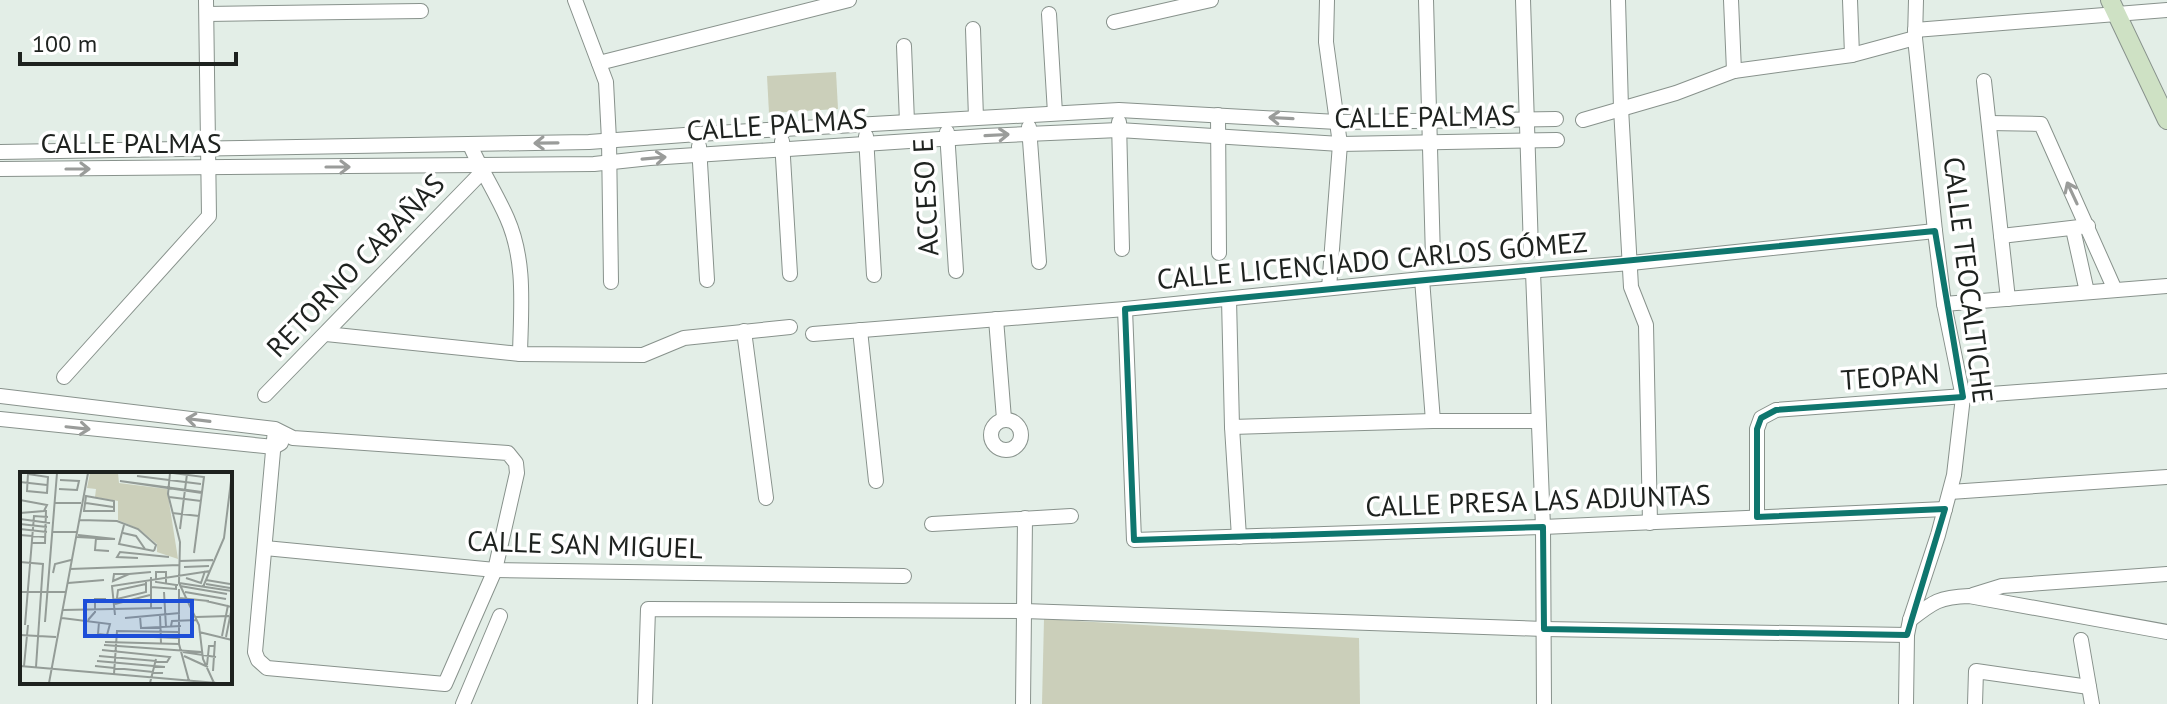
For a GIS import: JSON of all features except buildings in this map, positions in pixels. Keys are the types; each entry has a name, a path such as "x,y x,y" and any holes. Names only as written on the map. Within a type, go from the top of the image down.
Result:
{"street":[{"path":"575,0 606,82 611,282"},
{"path":"599,63 849,0"},
{"path":"1114,22 1211,0"},
{"path":"1327,0 1326,42 1340,144 1329,288"},
{"path":"1426,0 1433,258"},
{"path":"1523,0 1531,250"},
{"path":"1618,0 1631,287 1646,325 1650,523"},
{"path":"1731,0 1734,71"},
{"path":"1850,0 1852,55"},
{"name":"CALLE TEOCALTICHE","path":"1906,704 1909,627 1954,475 1963,397 1944,304 1935,231 1915,34 1916,0"},
{"path":"1583,120 1676,93 1734,71 1852,55 1915,34 2113,6 2167,10"},
{"path":"2113,6 2166,114"},
{"path":"64,377 209,216 206,7 421,11"},
{"path":"1049,14 1055,113"},
{"path":"973,29 976,118"},
{"path":"904,46 907,122"},
{"path":"1984,81 2008,299"},
{"path":"1119,110 1122,249"},
{"name":"CALLE PALMAS","path":"0,152 609,140 1119,110 1337,122 1556,119"},
{"path":"1028,115 1039,262"},
{"path":"1218,115 1219,253"},
{"name":"ACCESO E","path":"947,119 956,271"},
{"path":"1989,123 2041,124 2081,228 2115,290"},
{"path":"865,124 874,275"},
{"path":"782,129 790,274"},
{"name":"CALLE PALMAS","path":"0,169 481,169 1119,130 1340,144 1557,140"},
{"path":"698,134 707,280"},
{"path":"470,145 507,217 516,246 522,279 520,354"},
{"name":"RETORNO CABAÑAS","path":"265,395 481,169"},
{"path":"2001,236 2081,228"},
{"path":"2081,228 2087,292"},
{"name":"CALLE LICENCIADO CARLOS GÓMEZ","path":"813,334 1125,309 1422,279 1533,272 1935,231"},
{"path":"1533,272 1543,527 1544,704"},
{"path":"1422,279 1433,421"},
{"path":"1944,304 2167,286"},
{"path":"1229,299 1239,537"},
{"name":"CALLE PRESA LAS ADJUNTAS","path":"1125,309 1134,540 1650,523 1945,509"},
{"path":"996,319 1004,419"},
{"path":"326,334 520,354 643,355 684,338 790,327"},
{"path":"860,330 876,481"},
{"path":"744,331 766,498"},
{"name":"TEOPAN","path":"1757,517 1757,429 1761,418 1776,410 2167,381"},
{"path":"0,396 275,429 293,438 508,453 516,463 517,473 495,570 445,684 267,668 258,660 255,652 275,429"},
{"path":"39,424 45,401"},
{"path":"0,419 274,447 293,438"},
{"path":"1232,427 1537,421"},
{"path":"1950,492 2167,477"},
{"path":"932,524 1071,516"},
{"path":"1023,704 1025,518"},
{"name":"CALLE SAN MIGUEL","path":"265,548 495,570 904,576"},
{"path":"1969,596 2002,586 2167,574"},
{"path":"645,704 648,609 1024,611 1544,629 1909,627 1929,606 1948,596 1969,596 2167,632"},
{"path":"463,704 500,616"},
{"path":"2081,640 2092,704"},
{"path":"1975,704 1976,671 2089,687"}],"highlighted area":[{"path":"1935,231 1963,397 1776,410 1761,418 1757,429 1757,517 1945,509 1907,635 1544,629 1543,527 1134,540 1125,309"}],"green space":[{"path":"836,72 838,109 769,113 767,76"},
{"path":"1044,619 1359,638 1360,704 1042,704"}]}
